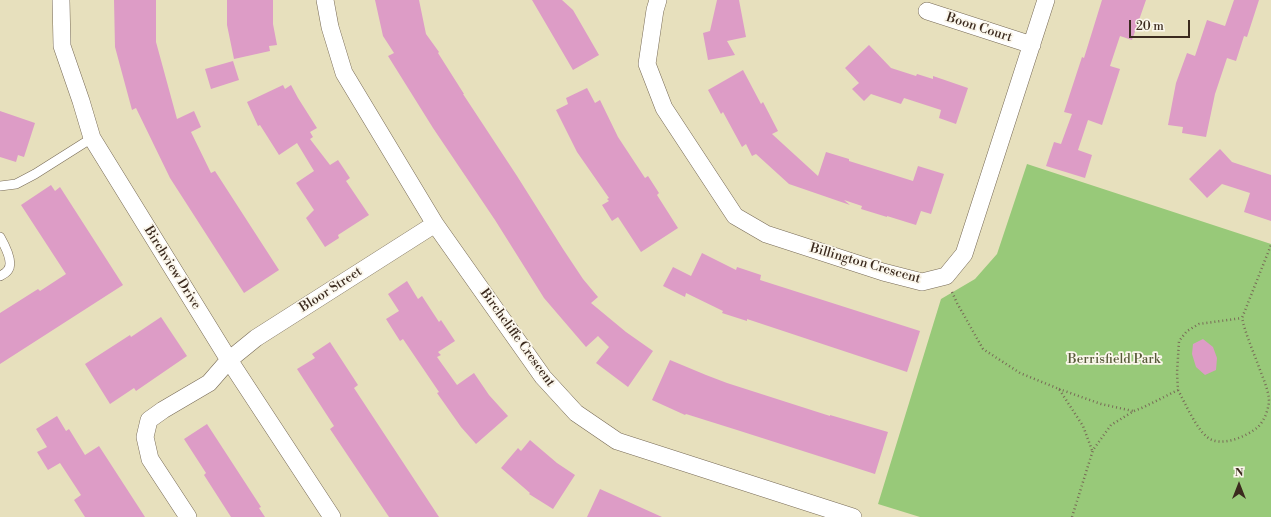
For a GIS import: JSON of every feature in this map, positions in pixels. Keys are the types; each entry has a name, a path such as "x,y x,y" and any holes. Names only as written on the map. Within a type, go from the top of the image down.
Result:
{"street":[{"name":"Birchview Drive","path":"61,0 62,46 92,138 229,360 332,517"},
{"name":"Birchcliffe Crescent","path":"325,0 330,27 344,73 435,224 543,377 576,413 617,441 853,517"},
{"name":"Billington Crescent","path":"658,0 647,64 664,108 735,216 766,234 883,272 922,282 946,276"},
{"path":"946,276 964,254 1046,0"},
{"name":"Boon Court","path":"927,11 1032,45"},
{"name":"Bloor Street","path":"188,517 150,459 145,437 150,420 209,383 229,360 256,338 435,224"}],"lane":[{"path":"0,186 16,184 36,174 92,138"},
{"path":"0,236 8,254 10,266 8,271 0,276"}],"path":[{"path":"1242,318 1199,324 1187,331 1179,341 1177,373 1178,390 1202,432 1214,441 1228,442 1246,434 1258,426 1266,416 1269,403 1268,391 1242,318 1271,246"},
{"path":"946,276 957,303 983,349 1020,373 1101,404 1134,411"},
{"path":"1059,389 1083,426 1093,450"},
{"path":"1072,517 1093,450 1111,424 1178,390"}],"green space":[{"name":"Berrisfield Park","path":"1027,164 1271,244 1271,517 920,517 878,504 941,299 975,279 997,254"}],"building":[{"path":"114,0 156,0 156,42 177,119 194,111 201,127 191,132 211,173 215,171 279,270 244,293 170,178 136,108 132,110 115,47"},
{"path":"227,0 273,0 273,24 277,45 269,46 270,51 234,59 227,25"},
{"path":"375,0 419,0 426,34 439,52 438,53 463,94 563,249 583,279 598,297 591,303 626,332 653,351 628,387 596,363 609,347 598,336 586,347 544,298 388,56 394,53 383,36"},
{"path":"532,0 562,0 573,10 599,55 573,70"},
{"path":"717,0 739,0 746,37 727,41 735,55 708,60 703,33 710,31"},
{"path":"1102,0 1146,0 1132,40 1120,36 1110,66 1120,69 1102,125 1088,120 1078,150 1092,155 1085,178 1046,166 1054,142 1061,144 1072,114 1064,112 1082,57 1084,58"},
{"path":"1234,0 1259,0 1247,37 1244,36 1236,61 1227,58 1215,94 1206,137 1182,133 1183,127 1168,125 1176,83 1187,53 1195,56 1207,20 1225,26"},
{"path":"869,45 891,68 916,76 917,74 933,79 933,76 968,88 956,124 939,118 941,110 904,98 901,104 871,94 864,101 852,89 859,83 845,68"},
{"path":"233,61 239,80 211,89 205,69"},
{"path":"743,70 761,104 763,102 778,131 772,134 818,176 826,152 849,159 849,161 913,181 918,166 944,174 931,214 921,211 916,225 861,209 862,206 844,200 850,205 789,184 756,154 752,156 746,144 742,147 723,112 721,114 708,90"},
{"path":"283,85 285,89 291,85 317,128 310,132 313,137 310,139 330,165 338,160 350,178 346,181 369,215 338,235 339,238 325,247 306,218 314,210 296,183 314,171 297,143 279,155 260,125 258,126 247,102"},
{"path":"587,88 595,103 600,100 618,137 645,178 648,176 659,193 657,195 678,228 641,252 618,217 612,221 602,205 609,201 607,199 609,198 577,152 556,110 568,104 566,98"},
{"path":"0,111 35,123 24,157 18,155 16,162 0,157"},
{"path":"1220,149 1232,162 1271,175 1271,221 1244,212 1250,193 1222,184 1207,198 1189,179"},
{"path":"51,185 55,191 60,187 123,285 0,364 0,313 38,289 40,291 66,274 21,205"},
{"path":"702,253 736,270 737,267 761,275 760,280 920,331 907,372 747,319 747,321 722,313 723,311 686,293 685,297 663,286 673,267 691,276"},
{"path":"407,281 418,299 422,296 439,322 441,320 455,341 438,352 441,355 437,357 457,385 474,373 489,395 508,416 476,444 461,427 437,393 439,392 403,339 400,341 386,319 399,311 388,294"},
{"path":"161,317 187,356 136,391 134,388 110,404 85,364 130,335 131,337"},
{"path":"1203,339 1213,347 1217,358 1216,370 1205,375 1196,367 1192,354 1193,344"},
{"path":"330,342 358,385 354,388 439,517 389,517 330,429 334,426 297,369 315,358 312,354"},
{"path":"670,360 727,383 830,416 888,432 875,474 686,414 685,415 652,400"},
{"path":"57,416 66,431 69,429 85,455 99,446 145,517 85,517 74,500 81,495 60,463 48,470 37,452 47,447 36,429"},
{"path":"207,424 261,507 259,508 265,517 231,517 204,475 206,473 184,439"},
{"path":"530,440 557,463 575,475 553,509 529,494 530,493 501,468 518,448 521,451"},
{"path":"600,489 662,517 587,517"}]}
